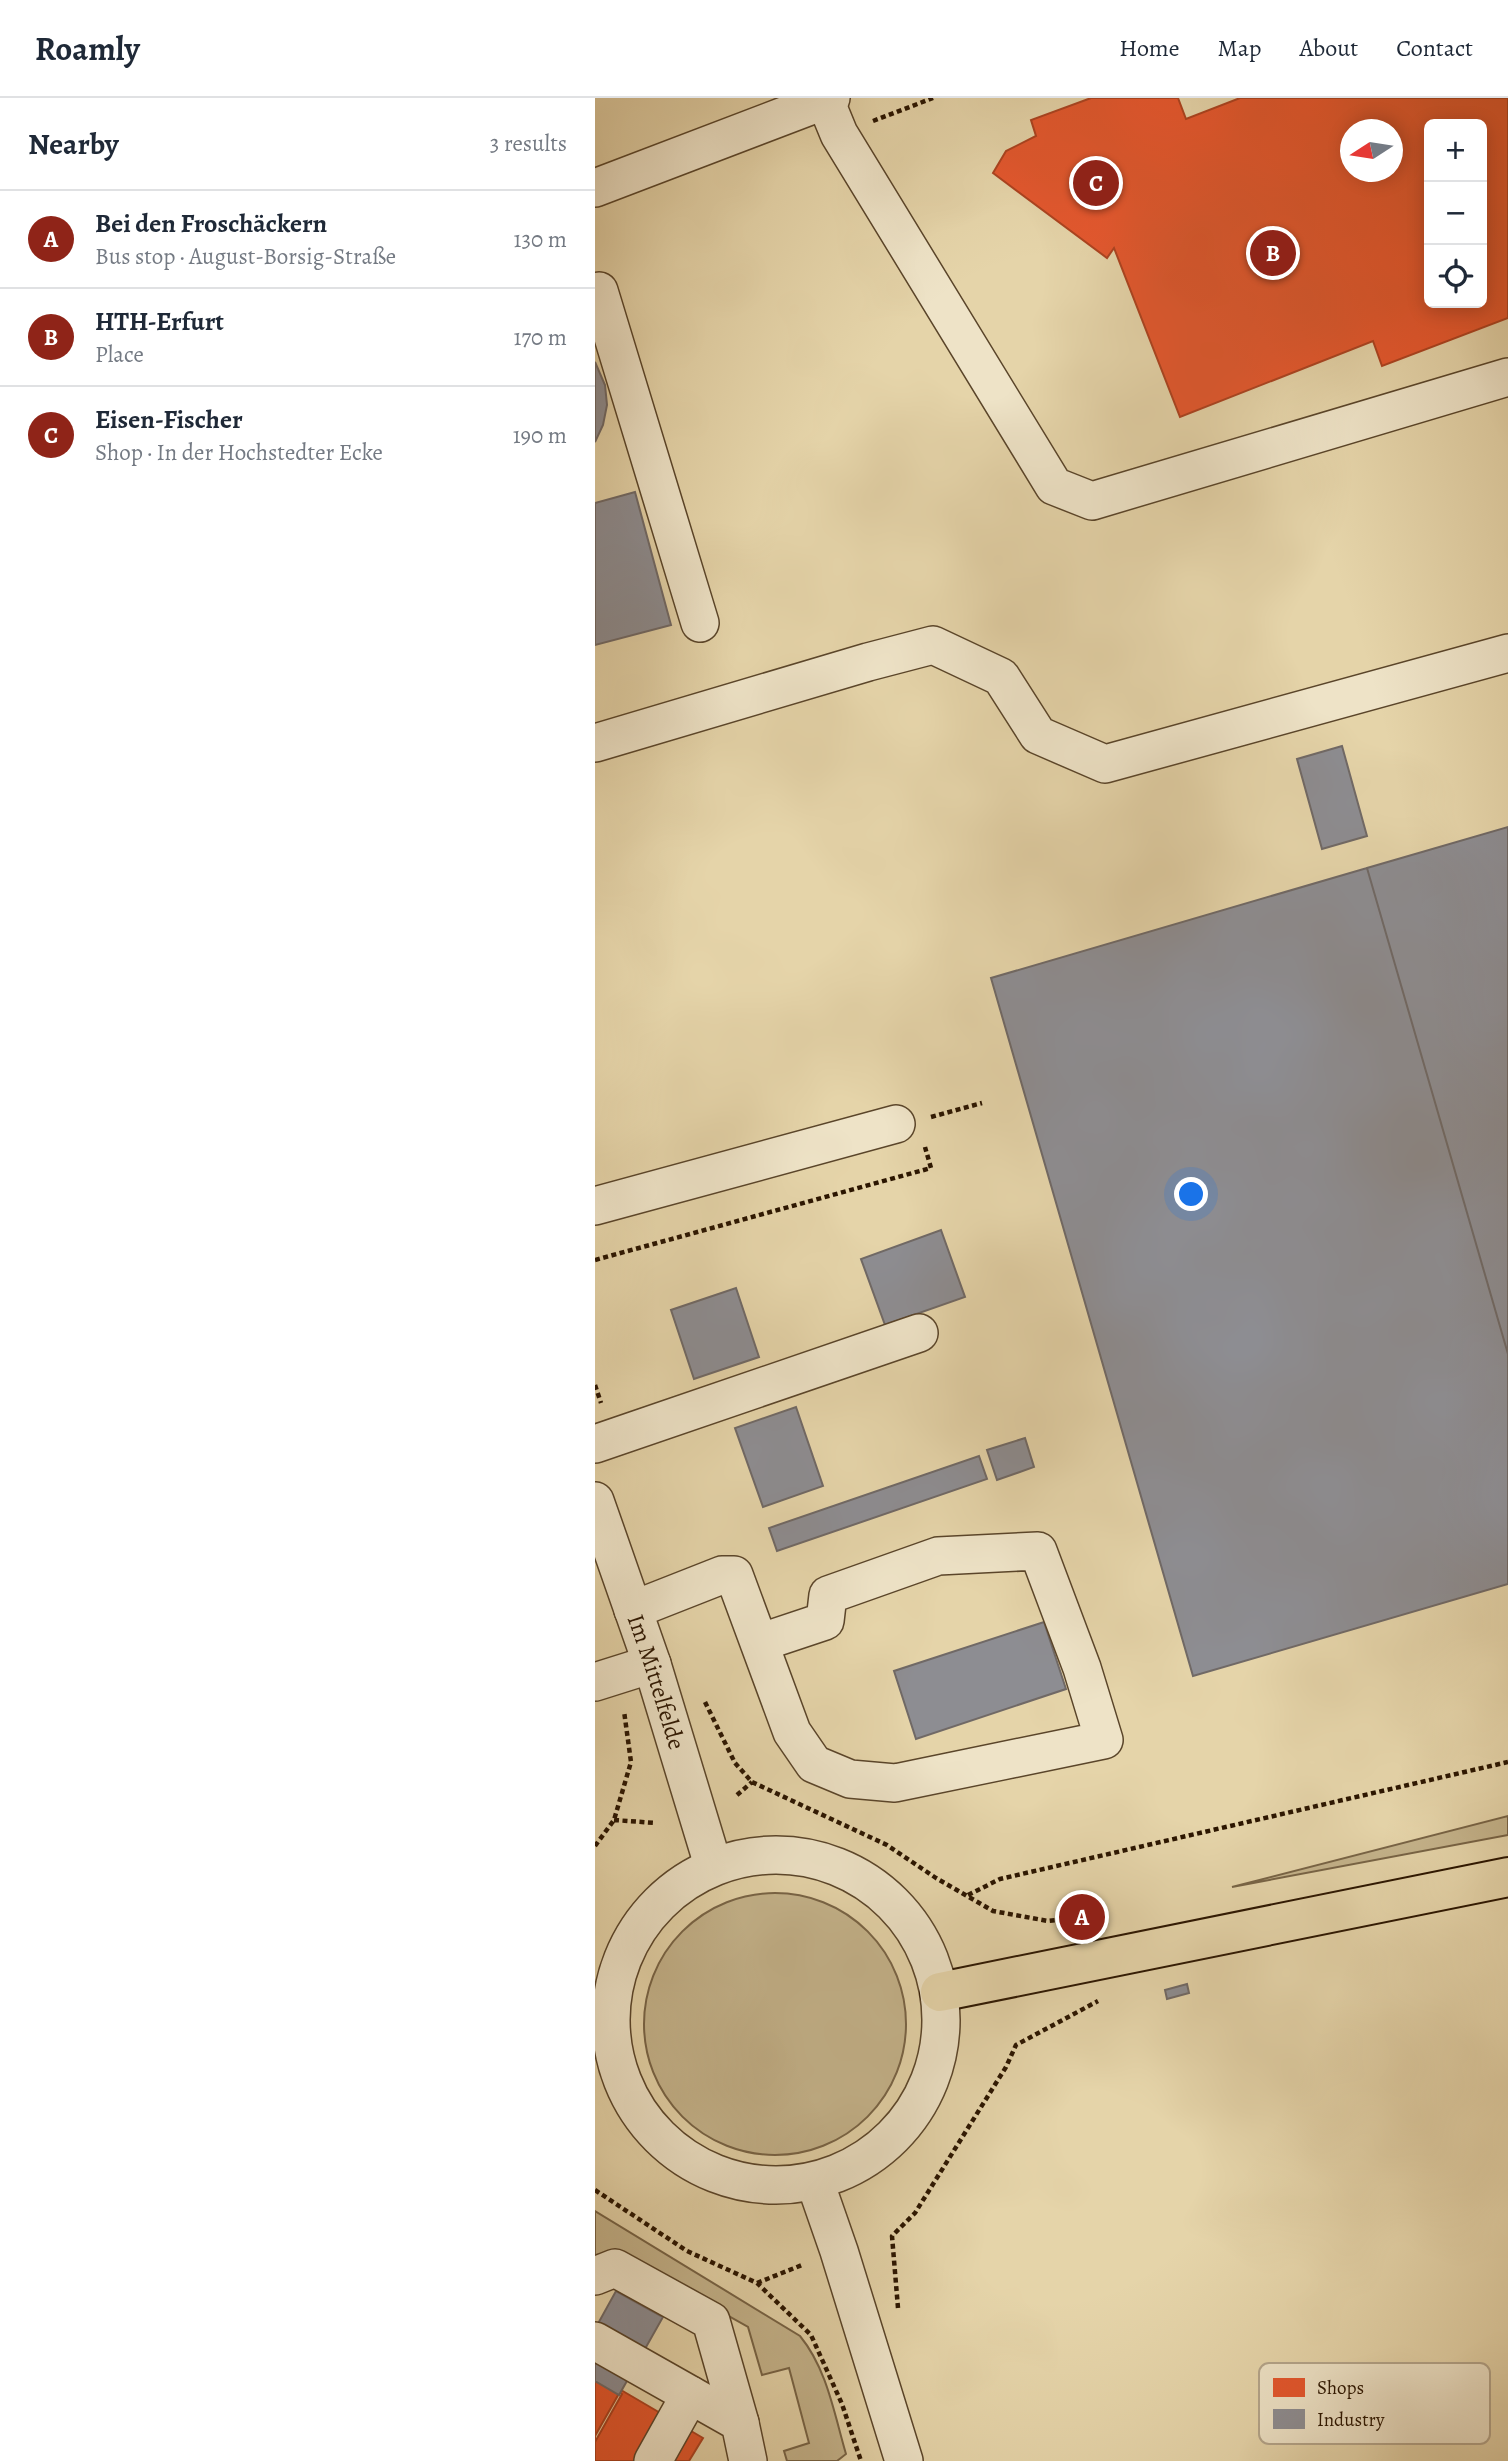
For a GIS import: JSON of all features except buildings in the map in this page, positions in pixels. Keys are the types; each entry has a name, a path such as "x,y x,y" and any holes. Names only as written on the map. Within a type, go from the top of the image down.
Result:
{"highway":[{"path":"940,1992 1508,1877"}],"street":[{"path":"595,188 828,99 839,134 1054,485 1092,501 1508,377"},
{"path":"595,292 599,291 700,623"},
{"path":"595,743 933,645 1001,677 1038,735 1105,764 1508,653"},
{"path":"595,1206 913,1130"},
{"path":"595,1444 919,1333"},
{"name":"Im Mittelfelde","path":"595,1501 652,1664 713,1865"},
{"path":"633,1610 722,1575 734,1574 759,1643 792,1732 814,1765 850,1779 895,1783 1104,1741 1082,1668 1038,1551 938,1556 828,1595 825,1621 759,1643"},
{"path":"604,1679 652,1664"},
{"path":"761,1854 810,1857 856,1874 895,1904 923,1943 940,1992 941,2038 929,2085 903,2127 867,2159 815,2182 769,2187 715,2175 667,2147 632,2105 604,2059 611,1995 629,1940 665,1895 713,1865 761,1854"},
{"path":"815,2182 851,2287 904,2461"},
{"path":"595,2276 615,2268 712,2321 748,2461"},
{"path":"595,2341 740,2423"},
{"path":"653,2461 690,2395"}],"path":[{"path":"595,1260 931,1168 913,1130 982,1103"},
{"path":"595,1846 614,1819 631,1762 625,1716 604,1679"},
{"path":"968,1896 1000,1880 1508,1762"},
{"path":"737,1795 752,1782 887,1845 993,1911 1048,1921 1082,1917"},
{"path":"614,1819 655,1823"},
{"path":"898,2309 892,2236 915,2213 1006,2067 1016,2045 1098,2001"},
{"path":"595,2190 687,2251 757,2283 811,2335 842,2404 860,2461"},
{"path":"757,2283 802,2265"}],"shaded area":[{"path":"1508,1816 1508,1835 1232,1887"},
{"path":"775,1893 825,1903 848,1915 876,1941 896,1974 906,2024 896,2074 884,2097 858,2125 825,2145 775,2155 725,2145 702,2133 674,2107 654,2074 644,2024 654,1974 666,1951 692,1923 725,1903"},
{"path":"595,2211 800,2336 823,2377 846,2454 837,2461 787,2461 784,2451 809,2443 789,2368 762,2375 748,2327 615,2252 595,2255"}],"place":[{"name":"Eisen-Fischer","path":"1096,183"},
{"name":"HTH-Erfurt","path":"1273,253"},
{"name":"Bei den Froschäckern","path":"1082,1917"}]}
